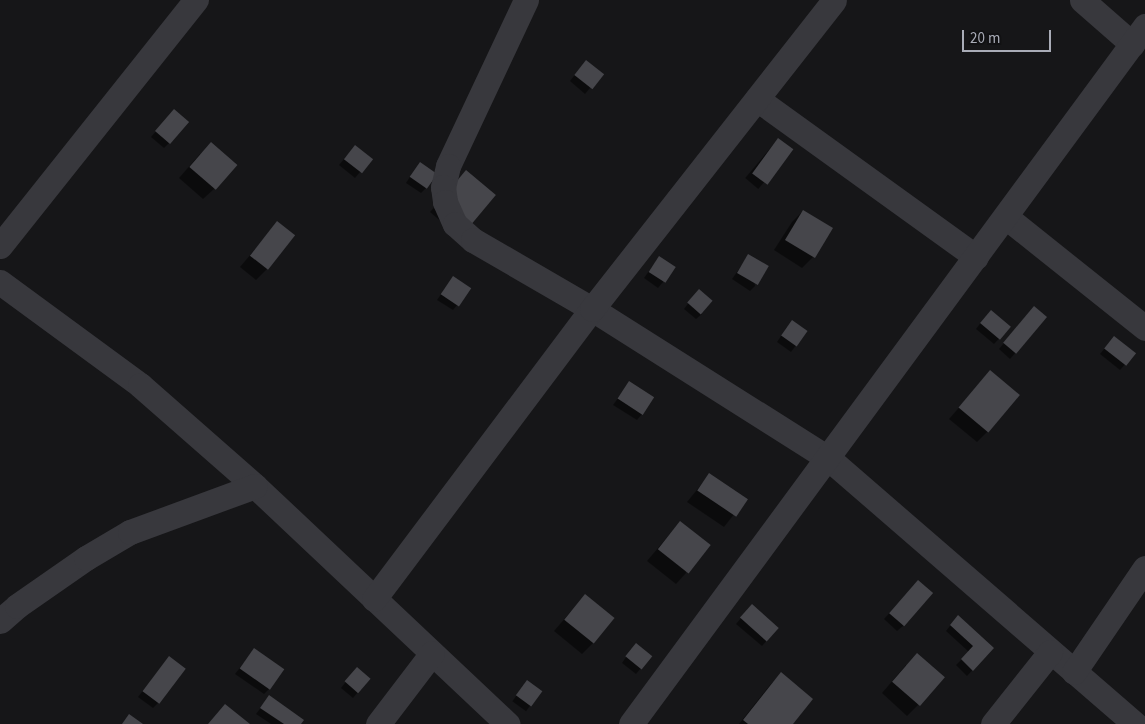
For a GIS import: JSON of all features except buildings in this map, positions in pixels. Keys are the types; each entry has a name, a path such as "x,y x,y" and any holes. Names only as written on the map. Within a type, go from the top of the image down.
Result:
{"street":[{"path":"0,246 196,0"},
{"path":"526,0 448,166 443,187 445,202 456,224 473,240 592,309 828,458 1135,724 1145,713"},
{"path":"374,599 592,309 834,0"},
{"path":"631,724 1006,217 1138,35 1082,0"},
{"path":"758,99 976,257"},
{"path":"1006,217 1145,328"},
{"path":"0,282 140,384 255,486 508,724"},
{"path":"0,621 17,606 79,563 130,532 255,486"},
{"path":"1074,672 1145,568"},
{"path":"993,724 1050,652"},
{"path":"378,724 432,653"}]}
